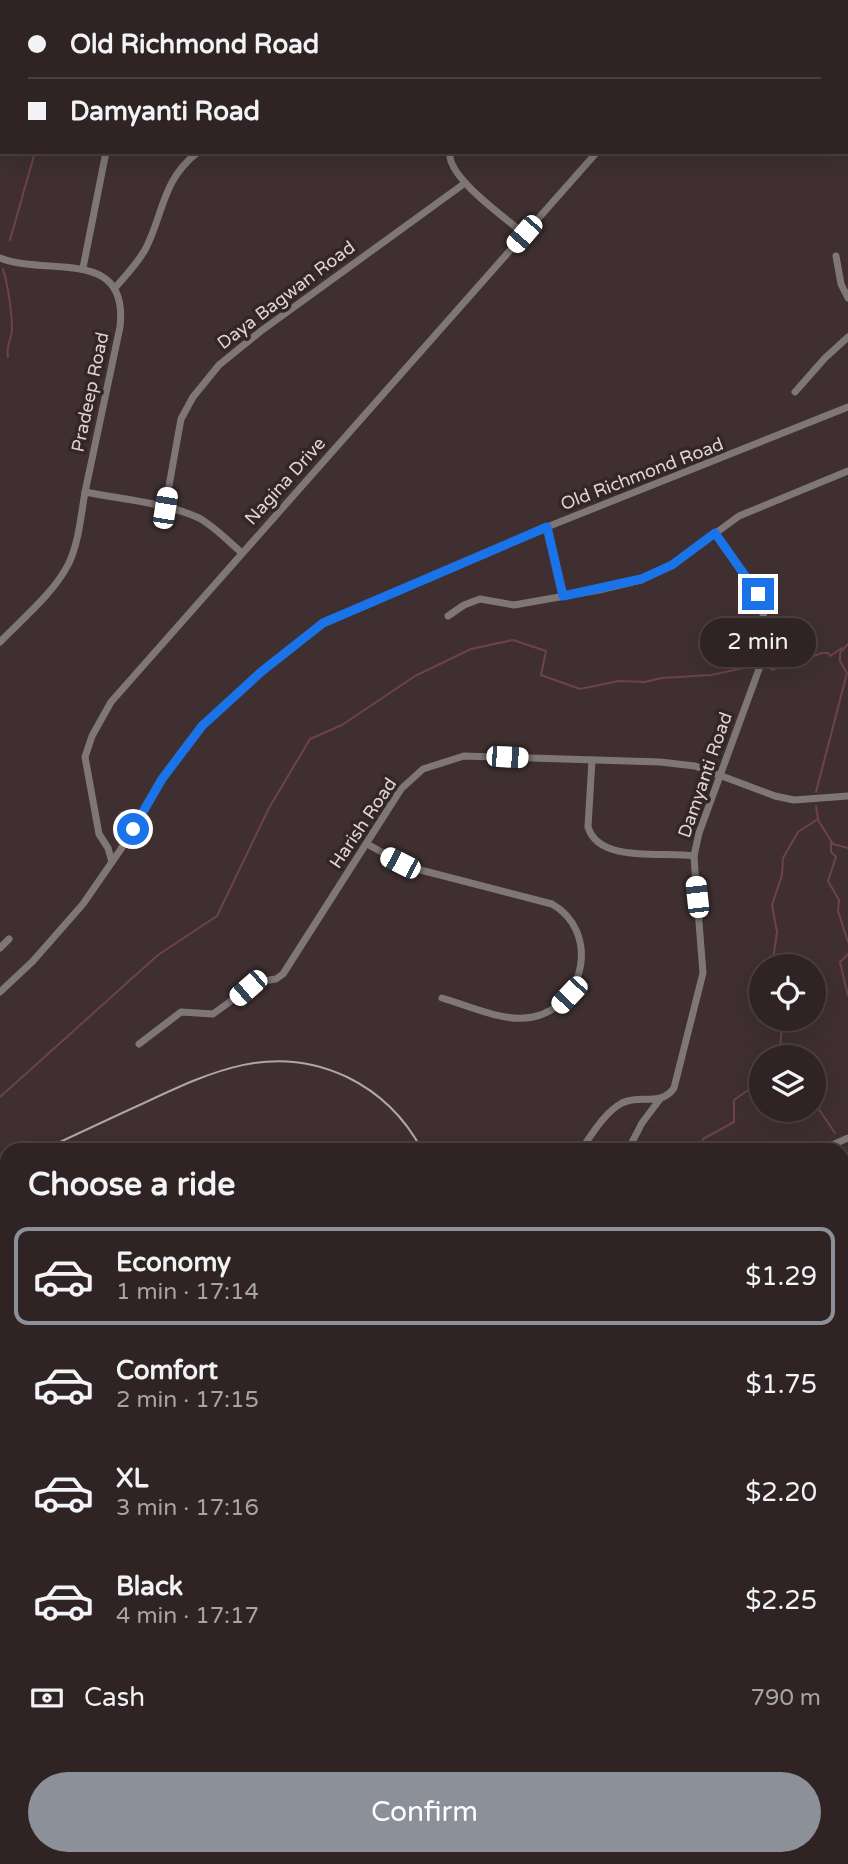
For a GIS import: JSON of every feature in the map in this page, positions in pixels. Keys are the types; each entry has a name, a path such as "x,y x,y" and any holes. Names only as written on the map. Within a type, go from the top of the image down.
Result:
{"street":[{"path":"83,268 106,154"},
{"path":"0,258 32,267 83,268 100,274 115,288 147,247 167,188 196,154"},
{"path":"450,154 451,163 465,183 524,234"},
{"name":"Nagina Drive","path":"112,862 108,848 99,834 86,772 86,748 111,702 595,154"},
{"name":"Daya Bagwan Road","path":"165,508 181,419 193,397 219,365 261,331 465,183"},
{"path":"836,256 841,284 848,298"},
{"name":"Pradeep Road","path":"0,642 49,590 68,563 74,547 120,327 122,312 115,288"},
{"path":"796,391 848,337"},
{"name":"Old Richmond Road","path":"0,992 33,961 83,904 162,779 202,726 253,679 323,623 547,527 848,407"},
{"path":"448,616 464,605 480,599 514,605 641,579 672,565 751,510 848,471"},
{"path":"85,492 165,508 201,519 242,554"},
{"path":"547,527 563,596"},
{"name":"Damyanti Road","path":"632,1143 642,1123 661,1099 674,1088 703,973 694,856 699,833 763,653 765,622 758,594 715,533"},
{"name":"Harish Road","path":"139,1044 177,1014 190,1011 214,1014 257,982 279,978 401,789 413,776 432,765 464,756 660,762 695,766 775,796 794,800 848,796"},
{"path":"592,760 588,827 598,843 612,851 694,856"},
{"path":"367,844 409,867 552,904 564,912 575,927 582,955 579,976 569,995 552,1010 531,1018 512,1018 442,998"},
{"path":"0,948 9,939"},
{"path":"585,1143 608,1114 621,1103 634,1099 661,1099"}],"waterway":[{"path":"10,240 34,154"},
{"path":"3,269 12,323 8,357"},
{"path":"0,1097 158,955 217,916 269,808 310,739 342,725 415,676 471,649 513,640 546,651 541,675 580,689 619,681 645,682 662,678 711,675 749,667"},
{"path":"816,792 847,673 840,661 840,653 848,644"},
{"path":"768,667 772,670 822,653 828,653 830,656 842,648"},
{"path":"774,954 777,932 772,905 782,875 783,858 798,832 818,819 816,806"},
{"path":"818,820 833,844 848,848"},
{"path":"831,842 831,852 836,857 828,881 839,900 838,911 848,942"},
{"path":"848,954 840,962 848,996"},
{"path":"780,1045 782,1031"},
{"path":"702,1143 703,1139 734,1122 734,1100 749,1089"},
{"path":"826,1120 835,1133"}],"railway":[{"path":"58,1143 169,1091 219,1071 269,1061 320,1067 359,1083 390,1108 408,1127 418,1143"}],"route":[{"path":"133,829 162,779 202,726 228,700 301,639 342,613 547,527 563,596 624,585 641,579 672,565 715,533 758,594"}]}
